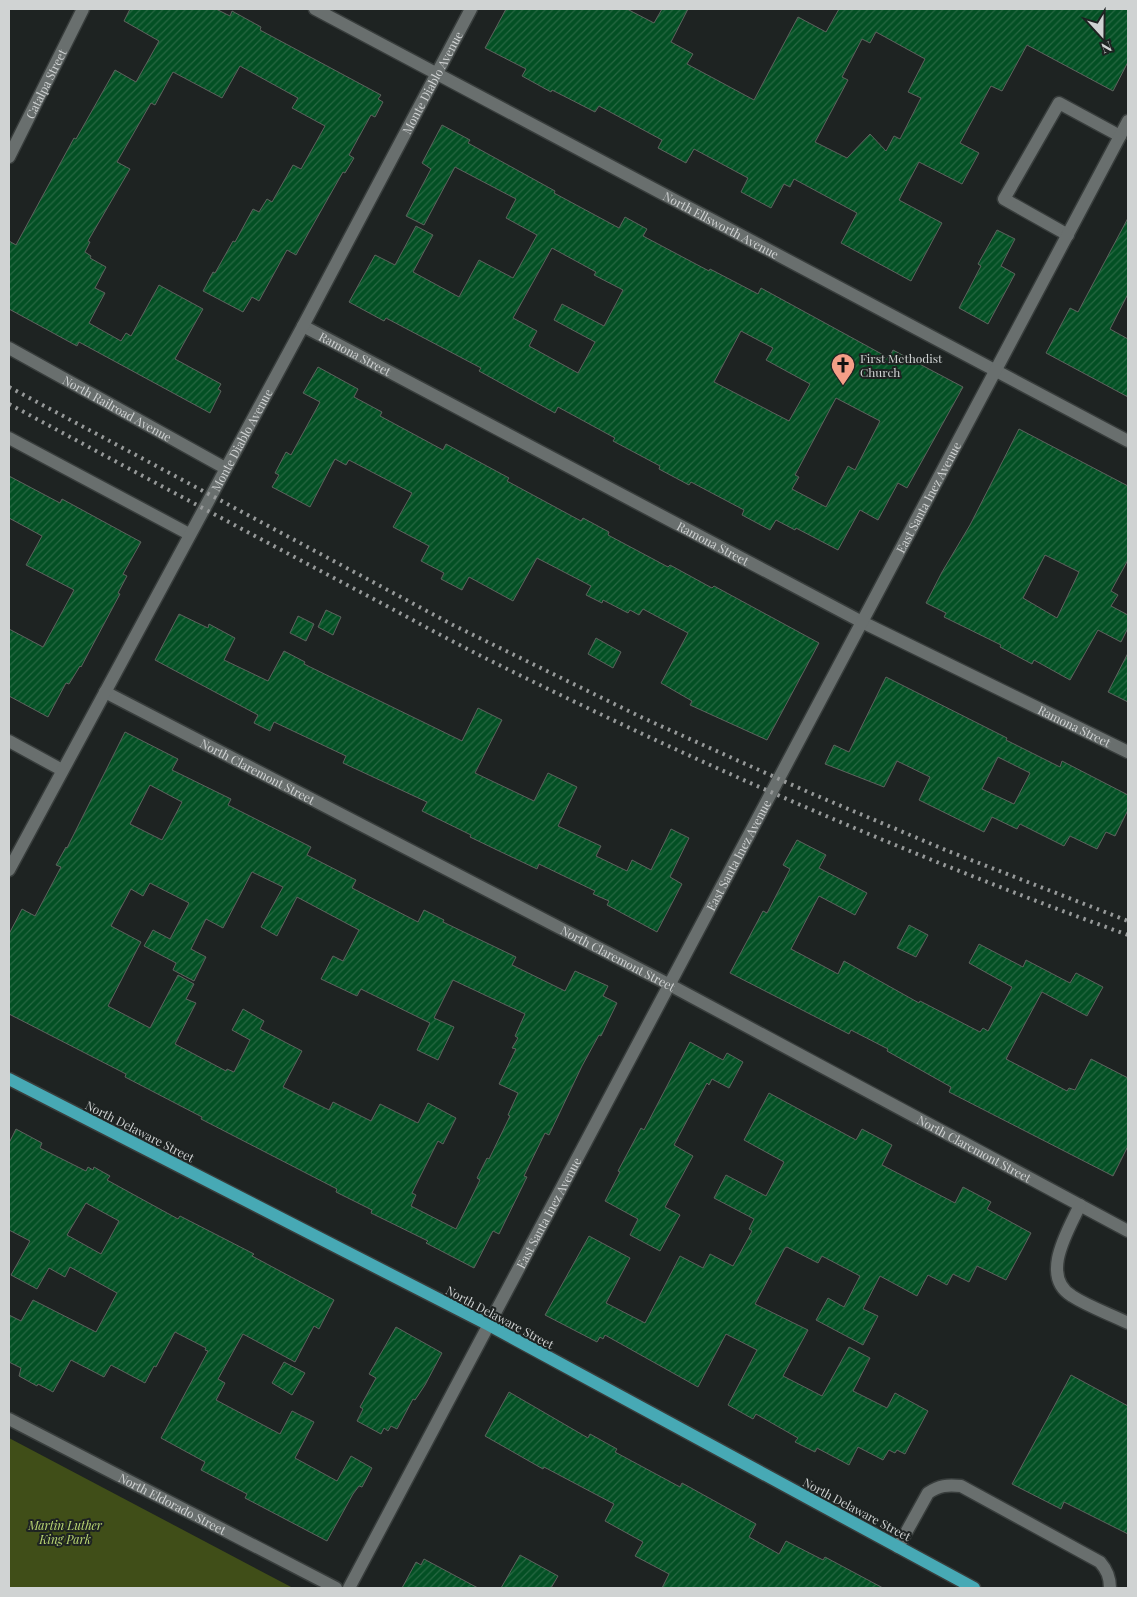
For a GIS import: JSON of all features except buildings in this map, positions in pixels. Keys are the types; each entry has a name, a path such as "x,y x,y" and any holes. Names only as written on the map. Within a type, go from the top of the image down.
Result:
{"main road":[{"name":"North Delaware Street","path":"9,1079 489,1326 974,1588"}],"street":[{"name":"Catalpa Street","path":"9,156 83,9"},
{"name":"North Ellsworth Avenue","path":"315,9 1128,441"},
{"name":"Monte Diablo Avenue","path":"9,870 303,326 471,9"},
{"path":"1068,235 1004,199 1059,103 1120,136"},
{"name":"East Santa Inez Avenue","path":"349,1588 1128,121"},
{"name":"Ramona Street","path":"303,326 862,622 1128,752"},
{"name":"North Railroad Avenue","path":"9,348 225,468"},
{"path":"9,438 189,534"},
{"name":"North Claremont Street","path":"105,692 670,985 1128,1231"},
{"path":"9,741 62,770"},
{"path":"1080,1205 1058,1257 1057,1272 1061,1285 1070,1296 1128,1323"},
{"name":"North Eldorado Street","path":"9,1419 336,1588"},
{"path":"898,1547 928,1493 946,1484 961,1486 1100,1562 1106,1569 1110,1580 1110,1588"}],"green space":[{"name":"Martin Luther King Park","path":"9,1438 293,1588 9,1588"}],"railway":[{"path":"9,387 453,625 643,718 808,792 948,851 1128,921"},
{"path":"9,404 452,641 645,735 884,840 1046,905 1128,935"}],"place":[{"name":"First Methodist Church","path":"843,386"}]}
